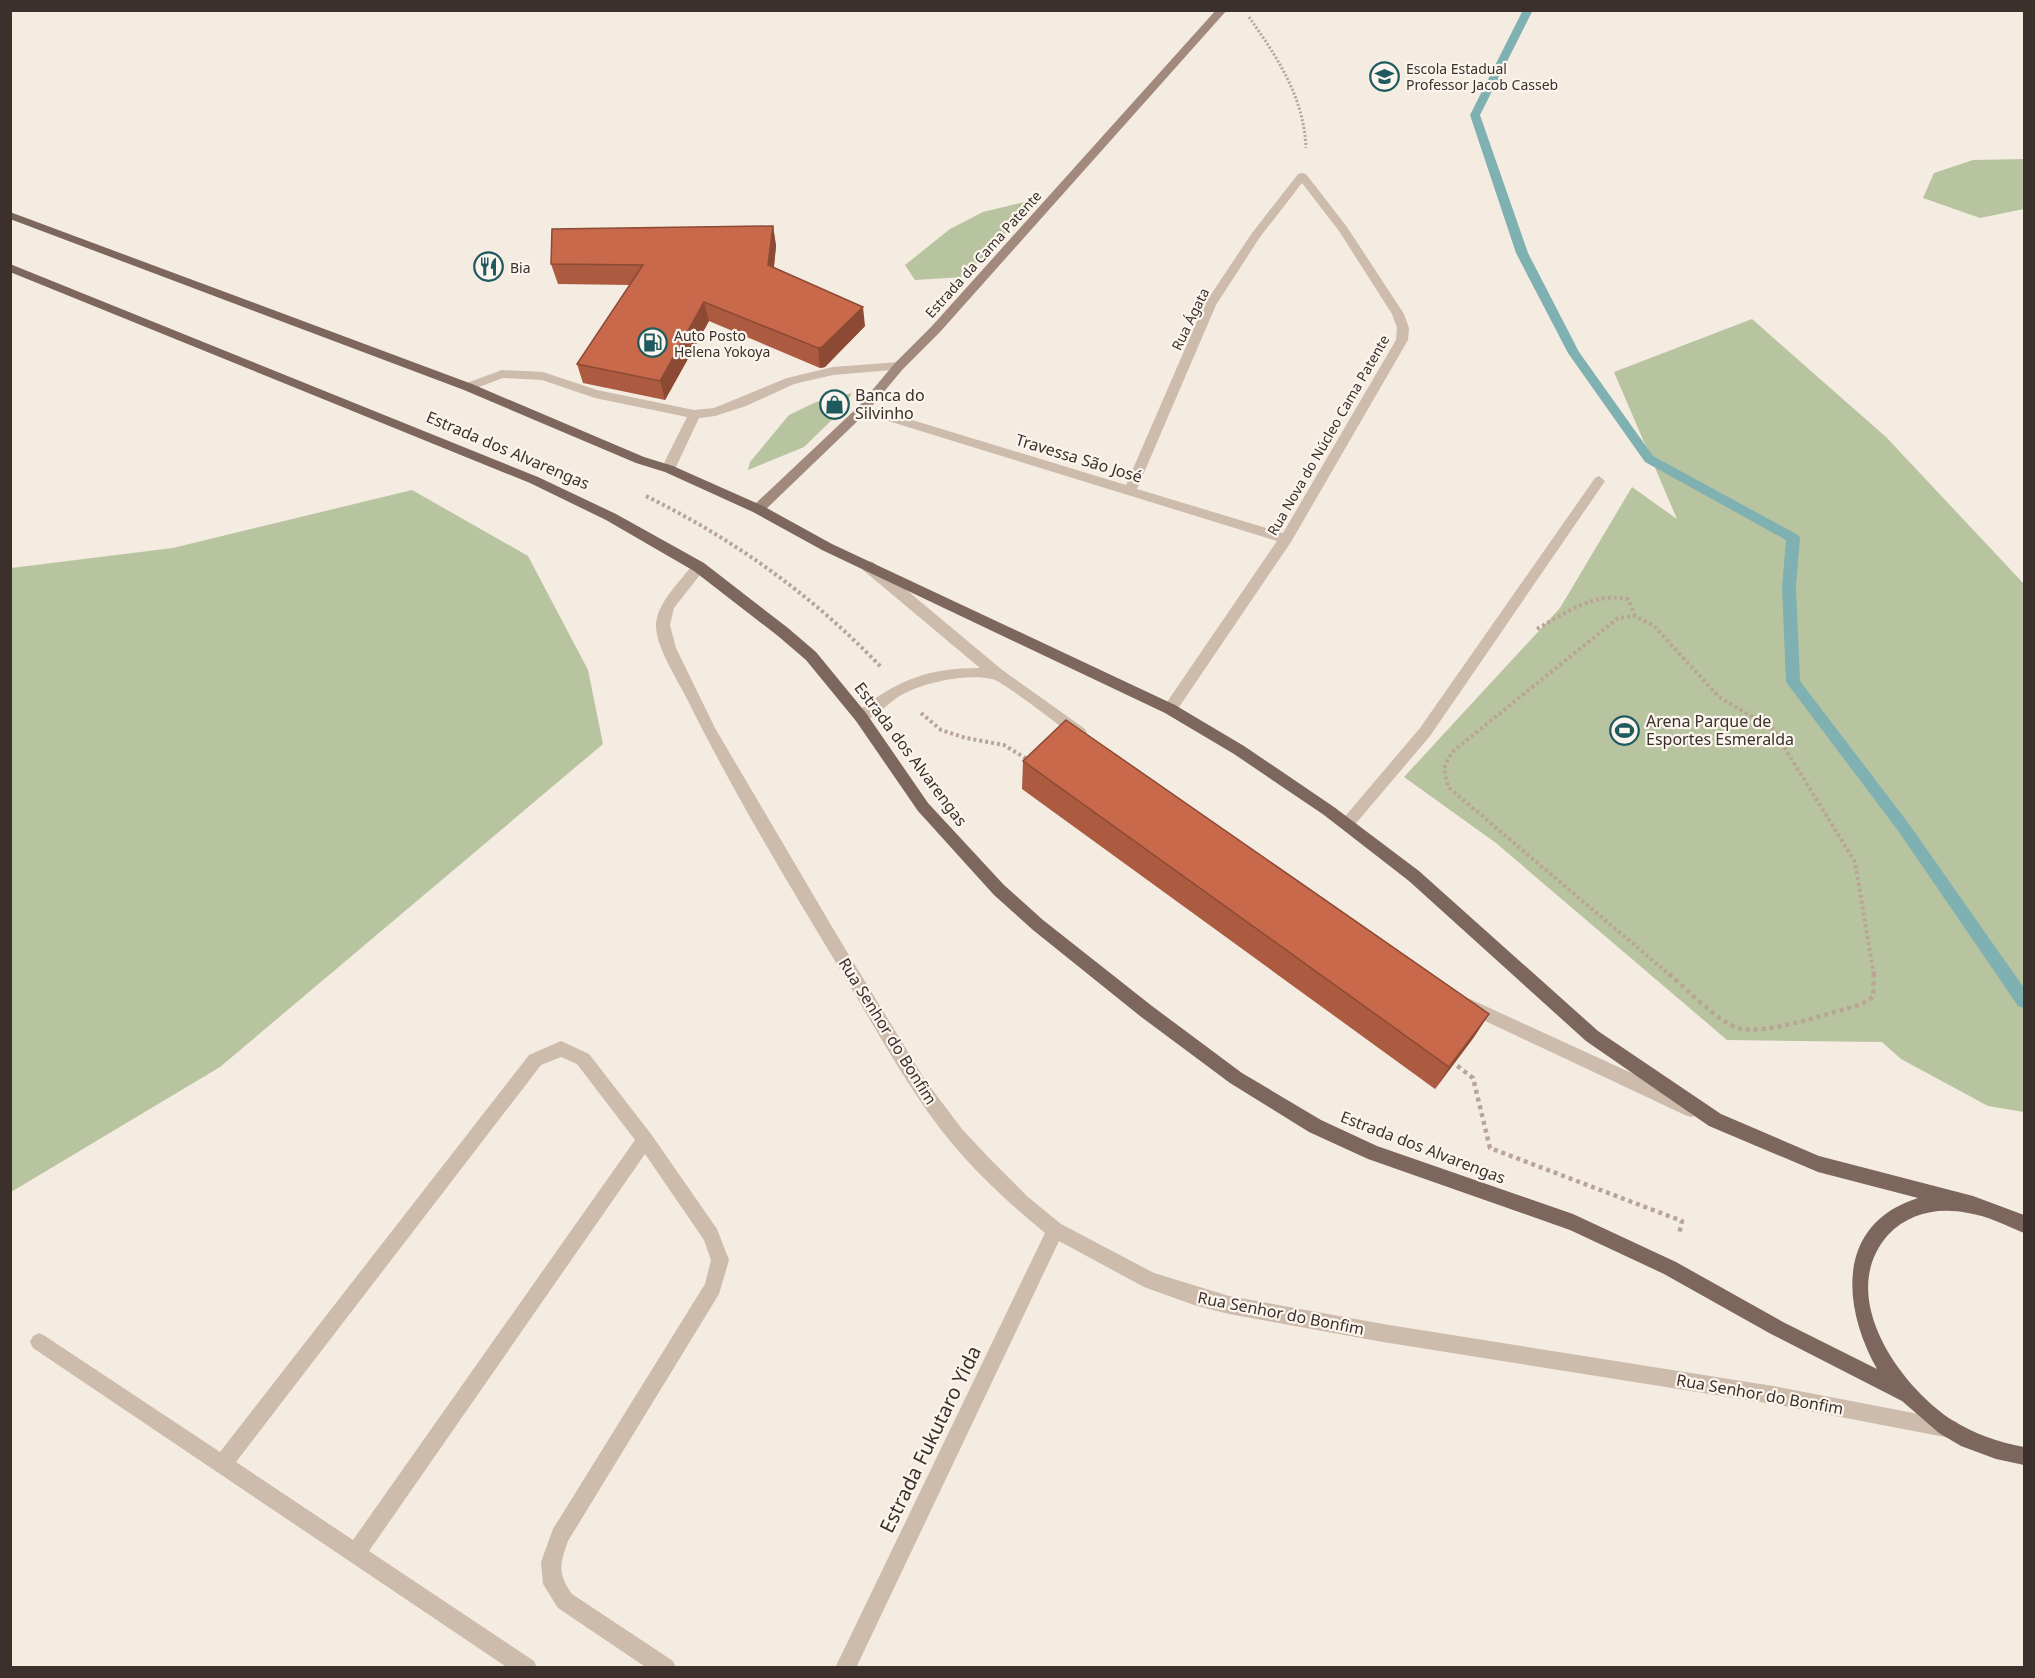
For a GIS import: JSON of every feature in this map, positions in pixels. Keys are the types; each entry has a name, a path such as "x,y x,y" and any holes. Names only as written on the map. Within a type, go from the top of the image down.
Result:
{"main road":[{"path":"10,215 468,387 640,460 669,469 758,509 867,566 1170,709 1239,750 1347,825 1414,876 1592,1036 1715,1120 1818,1164 2025,1218"},
{"name":"Estrada dos Alvarengas","path":"10,268 534,480 610,517 699,567 811,656 861,717 923,807 999,890 1038,925 1146,1011 1236,1078 1315,1126 1374,1153 1573,1223 1670,1268 1777,1328 1911,1396"},
{"path":"1973,1204 1957,1202 1926,1204 1899,1214 1879,1231 1865,1255 1860,1284 1863,1316 1876,1350 1897,1382 1924,1410 1950,1429 1988,1447 2025,1456"},
{"path":"2005,1214 2025,1224"}],"street":[{"name":"Estrada da Cama Patente","path":"758,509 863,409 899,366 936,329 1222,10"},
{"name":"Rua Ágata","path":"1130,490 1210,305 1256,235 1302,176"},
{"name":"Rua Nova do Núcleo Cama Patente","path":"1170,709 1286,539 1402,340 1403,328 1398,314 1343,229 1302,176"},
{"path":"468,387 502,374 543,376 595,394 694,414 715,412 742,403 791,381 833,371 899,366"},
{"name":"Travessa São José","path":"863,409 1286,539"},
{"path":"669,469 672,455 689,430 694,414"},
{"path":"1347,825 1425,732 1599,481"},
{"path":"867,566 996,673 1094,742"},
{"name":"Rua Senhor do Bonfim","path":"699,567 668,606 663,625 669,648 710,731 832,942 919,1085 956,1135 982,1163 1022,1203 1055,1230 1150,1281 1230,1305 1383,1333 1773,1395 1950,1429"},
{"path":"861,717 899,688 912,682 942,674 996,673"},
{"path":"1454,998 1715,1120"},
{"path":"223,1464 535,1060 561,1049 584,1059 645,1140 711,1235 720,1260 713,1287 560,1536 551,1562 553,1584 565,1601 666,1668"},
{"path":"356,1553 645,1140"},
{"name":"Estrada Fukutaro Yida","path":"845,1668 1055,1230"},
{"path":"39,1342 527,1668"}],"path":[{"path":"1243,10 1271,48 1293,89 1304,125 1306,143 1302,176"},
{"path":"1535,629 1595,598 1617,595 1628,599 1635,616 1654,626 1719,697 1773,729 1855,862 1875,979 1873,997 1860,1005 1765,1029 1738,1029 1721,1018 1448,787 1444,768 1452,753 1618,618 1635,616"},
{"path":"899,688 921,713 941,730 966,738 1004,745 1038,766"},
{"path":"1446,1058 1473,1078 1490,1148 1682,1221 1670,1268"}],"green space":[{"path":"2024,159 2024,209 1980,218 1923,198 1934,173 1973,160"},
{"path":"1040,198 964,277 915,280 905,265 950,229 983,212"},
{"path":"1752,319 1886,437 2024,584 2024,1112 1988,1106 1901,1059 1882,1042 1727,1040 1496,843 1404,777 1560,608 1632,487 1677,519 1614,372"},
{"path":"852,393 840,412 804,447 748,470 750,462 789,415 816,402"},
{"path":"412,490 528,556 588,670 603,744 220,1067 11,1192 11,568 173,548"}],"building":[{"path":"773,226 768,265 863,307 822,347 818,348 704,302 660,381 577,364 643,265 551,264 552,229"},
{"path":"1066,720 1489,1014 1449,1067 1023,761"}],"waterway":[{"path":"1528,10 1475,115 1522,253 1574,353 1649,459 1793,538 1789,587 1793,682 1904,828 2024,1001"}],"place":[{"name":"Escola Estadual Professor Jacob Casseb","path":"1385,76"},
{"name":"Bia","path":"489,267"},
{"name":"Auto Posto Helena Yokoya","path":"653,343"},
{"name":"Banca do Silvinho","path":"834,404"},
{"name":"Arena Parque de Esportes Esmeralda","path":"1625,730"}]}
